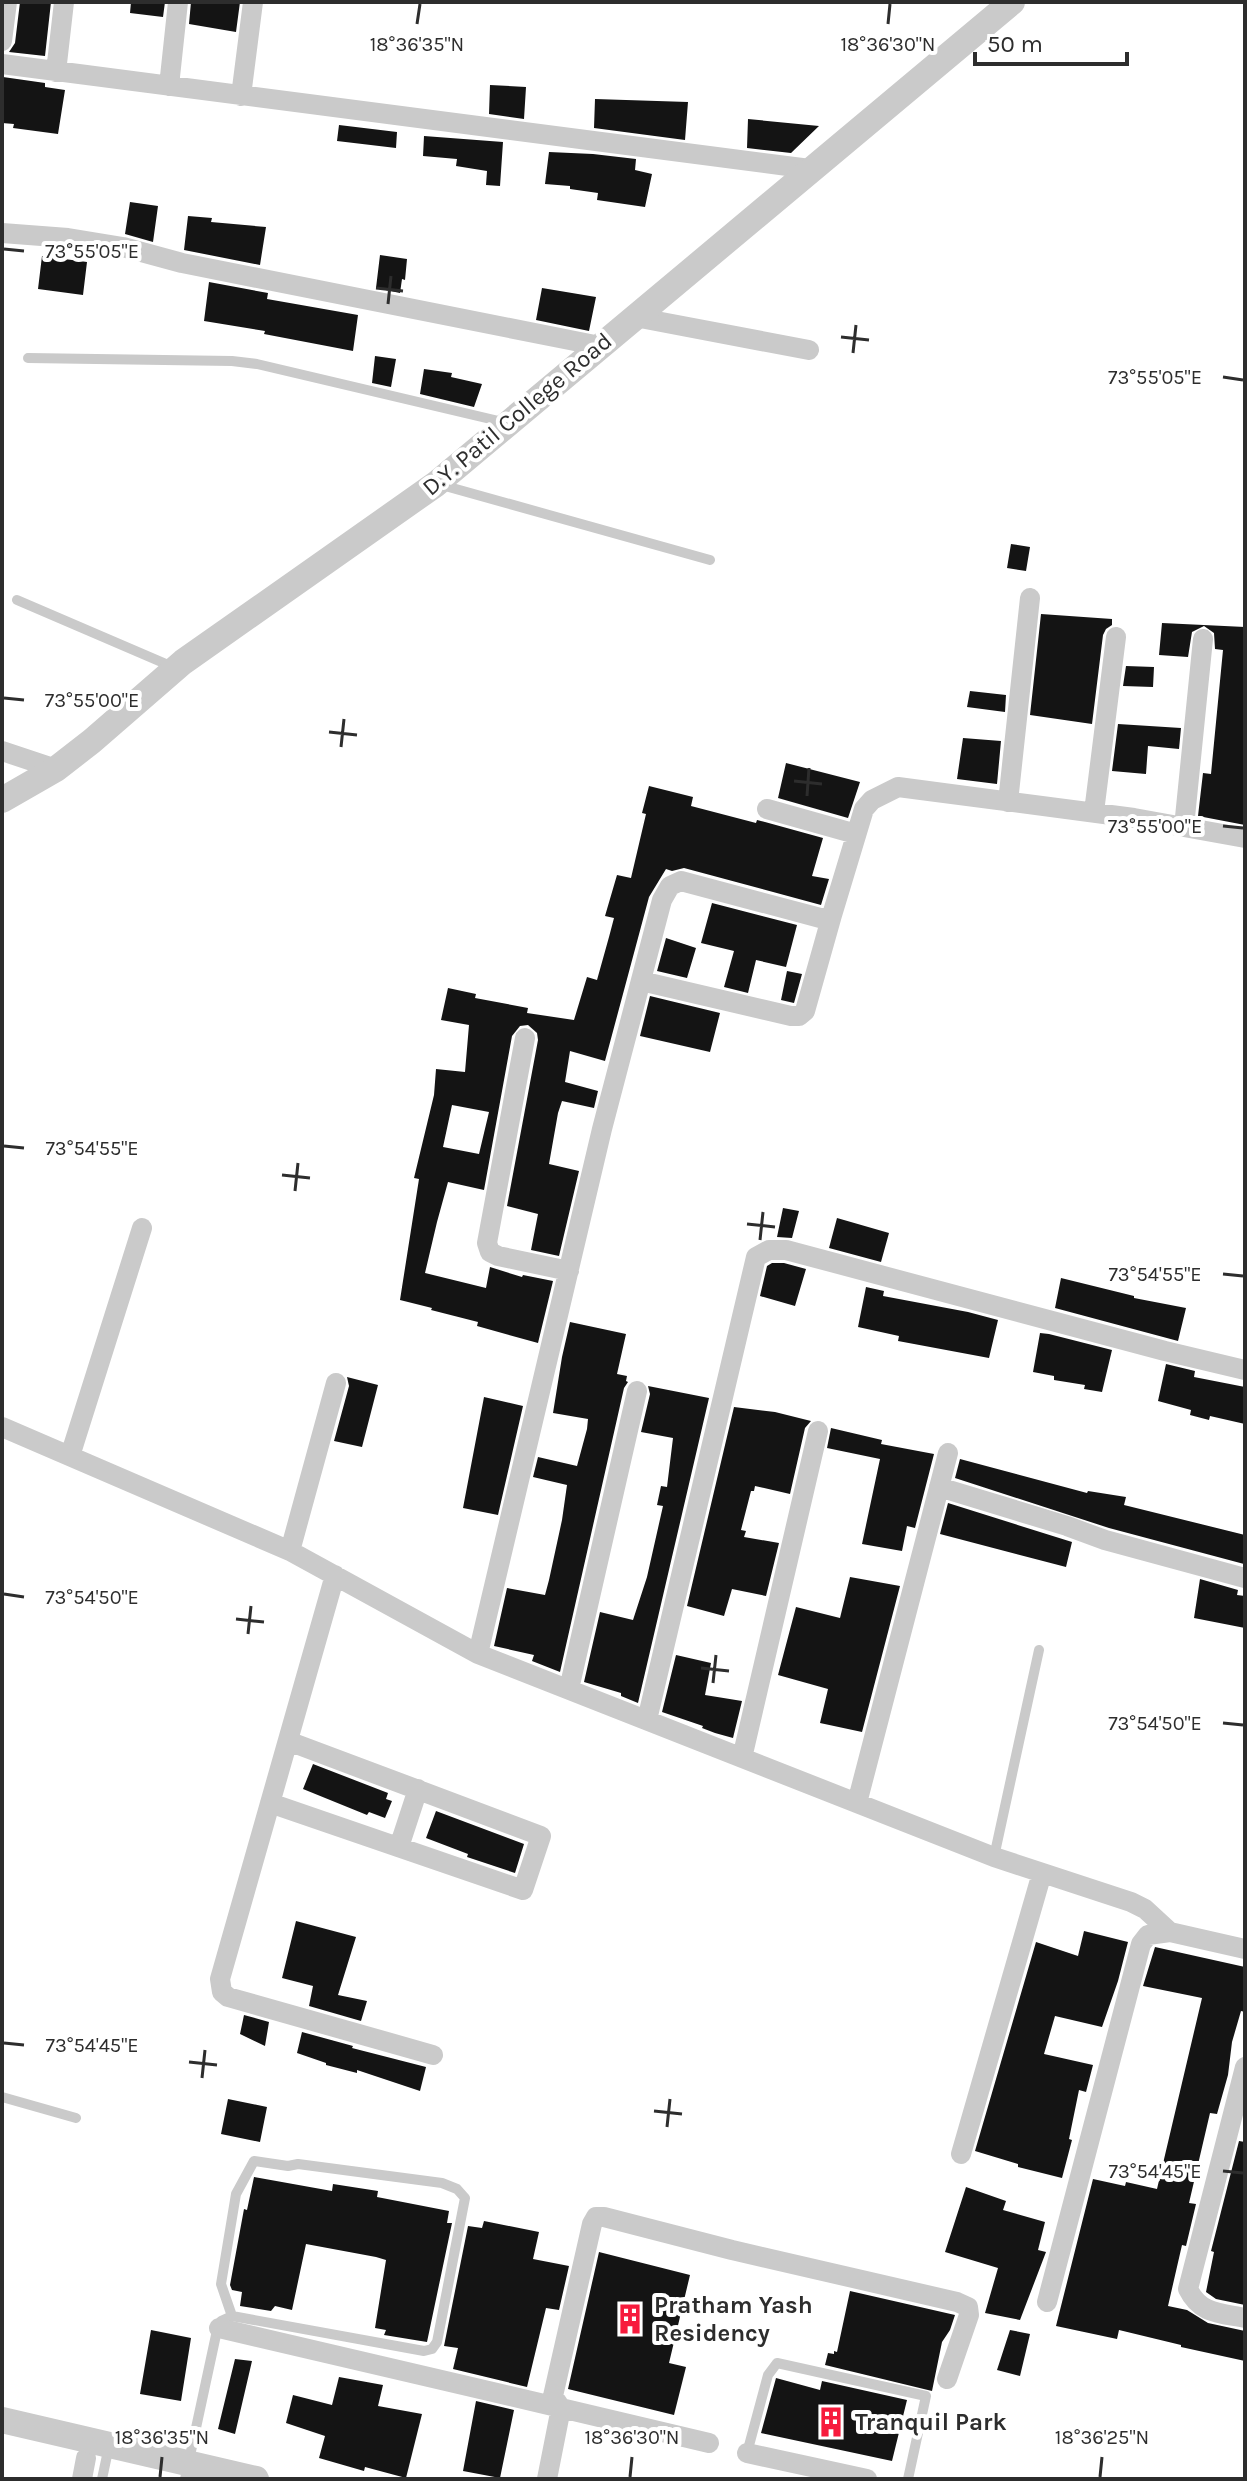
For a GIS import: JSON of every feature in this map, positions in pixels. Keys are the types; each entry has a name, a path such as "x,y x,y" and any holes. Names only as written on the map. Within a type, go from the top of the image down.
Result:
{"street":[{"path":"2,41 7,2"},
{"path":"56,72 64,2"},
{"path":"169,86 178,2"},
{"path":"241,96 253,2"},
{"name":"D.Y. Patil College Road","path":"2,800 56,769 176,669 436,484 1012,2"},
{"path":"2,64 810,169"},
{"path":"2,233 68,238 123,247 182,263 600,346"},
{"path":"635,317 809,350"},
{"path":"1008,802 1030,598"},
{"path":"1094,812 1116,637"},
{"path":"1184,827 1203,639"},
{"path":"2,751 56,769"},
{"path":"641,981 799,1016 805,1011 864,809 872,800 898,787 1094,812 1245,838"},
{"path":"767,809 856,834"},
{"path":"478,1654 602,1129 662,900 670,886 681,881 813,918 824,919 832,915"},
{"path":"525,1038 487,1243 490,1252 498,1256 569,1271"},
{"path":"70,1456 142,1228"},
{"path":"647,1720 756,1257 769,1250 786,1250 1245,1370"},
{"path":"290,1551 336,1383"},
{"path":"569,1689 637,1391"},
{"path":"2,1427 290,1551 478,1654 994,1857 1131,1902 1145,1909 1170,1932"},
{"path":"742,1758 818,1431"},
{"path":"857,1803 948,1453"},
{"path":"939,1487 1105,1540 1245,1578"},
{"path":"335,1575 220,1979 222,1992 228,1997 433,2055"},
{"path":"270,1803 523,1890 541,1836 288,1741"},
{"path":"399,1847 418,1789"},
{"path":"961,2154 1042,1873"},
{"path":"1047,2302 1141,1944 1148,1935 1170,1932 1245,1949"},
{"path":"1245,2067 1188,2289 1195,2302 1210,2311 1245,2318"},
{"path":"547,2479 561,2408 553,2396 596,2217 968,2307 969,2315 947,2379"},
{"path":"225,2322 709,2443"},
{"path":"2,2420 98,2452 195,2473 256,2479"},
{"path":"82,2479 98,2452"},
{"path":"747,2453 814,2474 867,2479"}],"lane":[{"path":"28,358 257,364 509,423"},
{"path":"436,484 710,560"},
{"path":"17,600 176,669"},
{"path":"994,1857 1039,1650"},
{"path":"2,2097 76,2118"},
{"path":"195,2473 225,2322 221,2284 236,2194 254,2161 442,2183 457,2189 465,2198 437,2342 432,2349 424,2351 225,2322"},
{"path":"747,2453 768,2375 777,2363 926,2396 908,2479"},
{"path":"98,2452 102,2479"}],"building":[{"path":"20,2 51,2 45,56 9,52 15,43"},
{"path":"131,2 165,2 163,17 130,13"},
{"path":"191,2 240,2 236,32 189,24"},
{"path":"3,77 45,83 45,87 65,90 58,134 13,128 14,124 2,123"},
{"path":"490,85 526,87 524,119 489,114"},
{"path":"595,99 688,102 685,140 594,128"},
{"path":"748,119 819,126 791,153 747,148"},
{"path":"339,125 397,132 396,148 337,141"},
{"path":"424,136 503,142 500,186 486,185 487,171 456,166 457,159 423,156"},
{"path":"549,152 636,159 635,170 652,174 645,207 597,200 598,193 545,184"},
{"path":"130,202 158,206 153,242 125,234"},
{"path":"188,216 212,218 211,222 266,227 260,265 184,250"},
{"path":"380,255 407,259 400,293 376,288"},
{"path":"42,256 87,262 83,295 38,289"},
{"path":"209,282 268,293 267,299 358,315 353,351 204,321"},
{"path":"542,288 596,297 589,331 536,320"},
{"path":"375,356 396,359 391,387 372,383"},
{"path":"424,369 452,373 451,377 482,384 474,407 420,394"},
{"path":"1011,544 1030,547 1026,571 1007,568"},
{"path":"1041,614 1112,619 1112,625 1103,635 1092,724 1030,715"},
{"path":"1162,623 1245,627 1245,825 1198,816 1203,773 1211,774 1223,650 1215,649 1214,633 1204,626 1192,632 1188,657 1159,655"},
{"path":"1126,666 1154,667 1153,687 1123,686"},
{"path":"970,691 1006,695 1005,712 967,707"},
{"path":"1118,724 1181,728 1179,749 1148,746 1146,774 1112,771"},
{"path":"963,738 1001,741 997,784 957,779"},
{"path":"786,763 860,782 848,818 778,798"},
{"path":"649,786 693,797 691,806 823,838 812,876 829,879 821,905 684,868 666,869 649,897 605,1061 570,1051 565,1082 598,1091 594,1108 562,1101 558,1113 549,1164 579,1171 559,1256 531,1250 538,1214 507,1206 538,1040 537,1033 528,1025 520,1026 512,1036 484,1190 448,1182 437,1222 425,1273 486,1288 490,1267 522,1277 553,1281 538,1343 400,1300 419,1179 414,1178 434,1095 436,1069 465,1072 469,1025 441,1020 448,988 476,994 475,998 528,1008 527,1013 574,1020 587,977 597,980 614,918 605,916 617,875 631,878 646,814 642,813","holes":["452,1105 489,1112 479,1154 443,1147"]},
{"path":"712,903 797,925 786,967 756,960 748,993 724,987 734,951 701,943"},
{"path":"666,938 696,948 687,978 657,971"},
{"path":"787,971 802,974 794,1003 781,1000"},
{"path":"650,996 720,1013 710,1052 640,1036"},
{"path":"783,1208 799,1211 792,1238 777,1237"},
{"path":"837,1218 889,1233 881,1262 829,1248"},
{"path":"772,1263 806,1269 795,1306 760,1296 767,1266"},
{"path":"1061,1278 1134,1298 1186,1308 1178,1341 1055,1308"},
{"path":"866,1287 884,1291 883,1296 998,1320 989,1358 898,1341 899,1336 858,1327"},
{"path":"570,1322 626,1334 617,1374 627,1376 628,1382 624,1388 560,1672 532,1661 534,1655 494,1646 507,1588 545,1595 549,1580 567,1485 533,1477 538,1457 577,1466 587,1429 588,1419 553,1413"},
{"path":"1040,1333 1112,1350 1102,1392 1033,1372"},
{"path":"1166,1364 1195,1371 1194,1377 1245,1387 1245,1424 1190,1415 1191,1410 1158,1401"},
{"path":"347,1377 378,1385 362,1447 334,1441 349,1386"},
{"path":"648,1386 709,1398 638,1703 621,1696 621,1693 584,1682 600,1612 633,1620 647,1577 663,1506 657,1505 661,1486 667,1487 673,1438 641,1432 650,1394"},
{"path":"484,1397 523,1406 498,1515 463,1508"},
{"path":"734,1407 775,1412 811,1421 805,1428 790,1494 755,1486 751,1491 741,1530 746,1531 744,1537 779,1543 766,1596 732,1589 724,1616 687,1606"},
{"path":"831,1428 882,1440 881,1444 934,1454 915,1528 907,1526 902,1551 862,1544 880,1459 827,1448"},
{"path":"960,1459 1087,1493 1126,1497 1124,1505 1245,1535 1244,1564 1109,1528 955,1478"},
{"path":"948,1503 1072,1542 1066,1567 940,1534"},
{"path":"850,1577 900,1586 862,1732 820,1723 828,1689 778,1675 796,1607 840,1618"},
{"path":"1200,1579 1238,1590 1237,1595 1245,1596 1245,1628 1194,1618"},
{"path":"676,1655 711,1663 705,1695 742,1701 733,1738 662,1712"},
{"path":"313,1764 388,1793 386,1799 392,1801 385,1818 369,1812 367,1815 303,1789"},
{"path":"436,1811 524,1844 515,1873 467,1857 468,1854 426,1838"},
{"path":"296,1921 356,1937 338,1995 367,2001 361,2021 309,2006 313,1986 282,1978"},
{"path":"1084,1931 1128,1942 1102,2027 1055,2016 1044,2054 1093,2065 1086,2092 1079,2090 1069,2139 1072,2140 1062,2178 1018,2167 1018,2164 975,2151 1036,1942 1078,1956"},
{"path":"1155,1947 1245,1967 1245,2012 1241,2011 1232,2042 1228,2075 1217,2114 1210,2113 1189,2203 1196,2204 1186,2246 1182,2245 1168,2306 1187,2310 1208,2323 1245,2331 1245,2361 1119,2330 1117,2339 1056,2326 1093,2179 1157,2189 1202,1998 1143,1986"},
{"path":"244,2015 269,2022 265,2046 240,2034"},
{"path":"302,2032 426,2067 420,2091 357,2070 357,2073 326,2065 297,2053"},
{"path":"228,2099 267,2107 260,2142 221,2134"},
{"path":"1239,2141 1245,2142 1245,2305 1216,2299 1206,2292 1214,2252 1211,2251"},
{"path":"254,2177 332,2191 333,2184 378,2191 377,2197 449,2211 447,2223 452,2223 427,2342 384,2335 386,2330 375,2328 386,2260 376,2257 306,2244 292,2310 275,2306 271,2311 240,2306 242,2292 232,2290 230,2285 244,2209 247,2210"},
{"path":"966,2187 1006,2201 1003,2210 1045,2222 1038,2250 1046,2252 1020,2320 985,2313 998,2268 945,2252"},
{"path":"484,2221 539,2232 533,2259 569,2266 559,2310 546,2308 527,2387 453,2369 458,2348 444,2346 468,2226 482,2228"},
{"name":"Pratham Yash Residency","path":"599,2252 690,2275 669,2363 686,2367 674,2415 568,2389"},
{"path":"850,2291 955,2315 942,2342 932,2391 825,2365 828,2353 837,2352"},
{"path":"151,2330 191,2338 181,2401 140,2394"},
{"path":"1010,2330 1030,2334 1020,2376 997,2370"},
{"path":"235,2359 252,2361 235,2434 218,2429"},
{"path":"339,2377 383,2385 378,2406 422,2414 406,2478 365,2467 364,2471 319,2458 325,2436 286,2423 293,2395 332,2405"},
{"name":"Tranquil Park","path":"776,2378 820,2390 822,2381 907,2400 892,2461 761,2433"},
{"path":"476,2401 514,2410 500,2478 463,2471"}],"place":[{"name":"Pratham Yash Residency","path":"630,2319"},
{"name":"Tranquil Park","path":"831,2422"}]}
